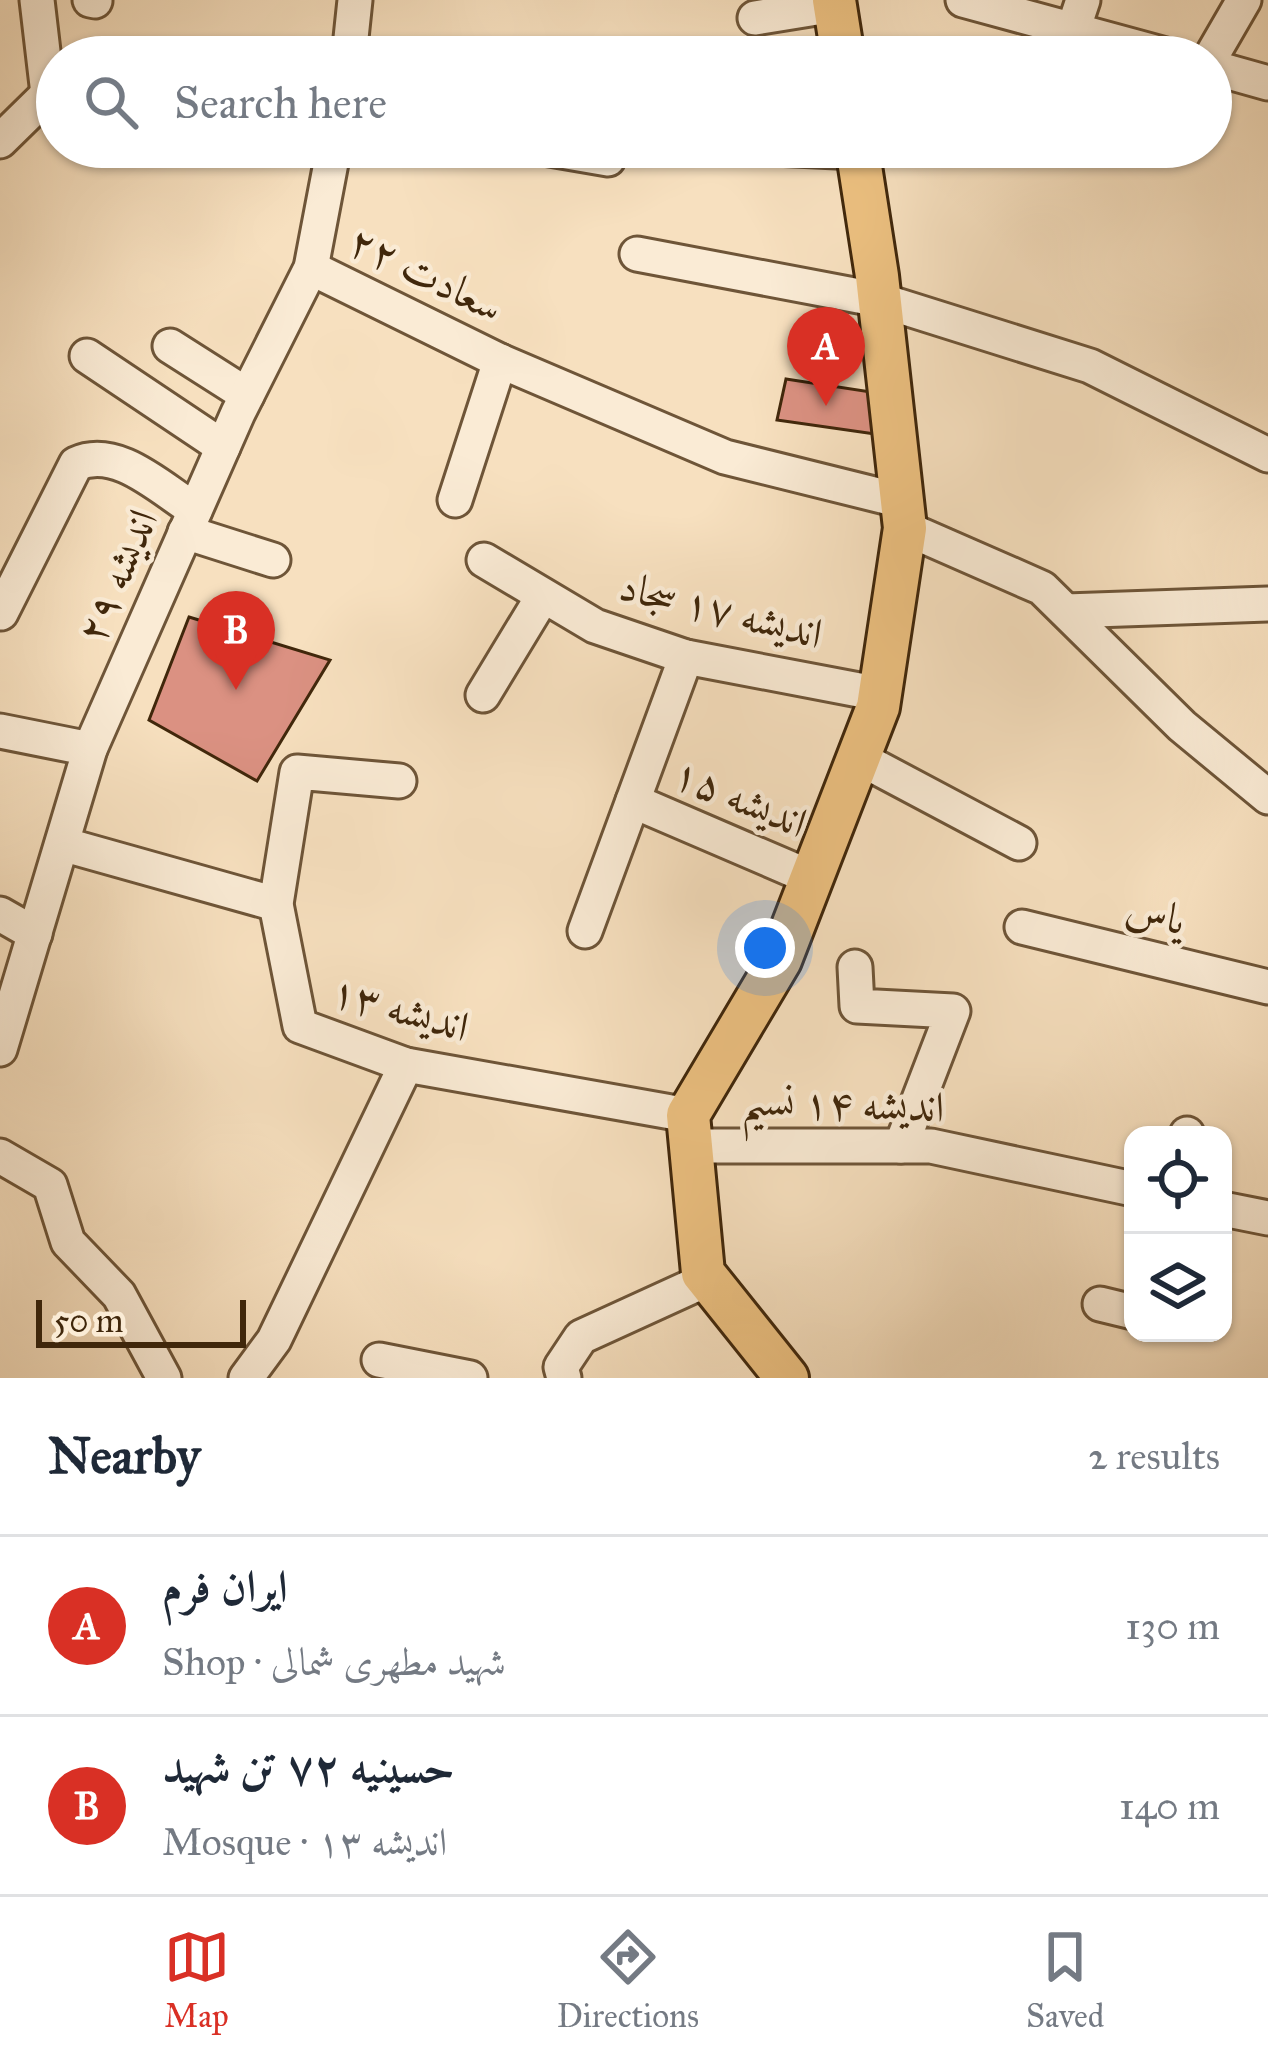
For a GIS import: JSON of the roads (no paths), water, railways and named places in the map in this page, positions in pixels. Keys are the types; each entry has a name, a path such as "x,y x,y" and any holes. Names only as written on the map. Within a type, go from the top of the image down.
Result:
{"main road":[{"path":"835,3 840,36"},
{"path":"787,1378 703,1273 690,1130 780,960 880,694 903,514 861,168"}],"street":[{"path":"38,0 43,36"},
{"path":"351,36 355,0"},
{"path":"963,0 1069,28"},
{"path":"1223,36 1244,0"},
{"path":"755,18 835,3"},
{"path":"1232,73 1268,83"},
{"path":"2,135 36,108"},
{"name":"اندیشه ۲۹","path":"0,1049 90,749 223,447 311,268 330,168"},
{"path":"637,254 880,300 1090,366 1268,455"},
{"name":"سعادت ۲۲","path":"311,268 500,361 725,457 903,514 1042,588 1182,726 1268,796"},
{"path":"170,346 247,395"},
{"path":"87,356 223,447"},
{"path":"455,500 500,361"},
{"path":"1,613 76,464 92,457 113,458 190,521 273,560"},
{"name":"اندیشه ۱۷ سجاد","path":"484,560 595,626 686,657 880,694"},
{"path":"483,695 543,596"},
{"path":"1066,611 1268,604"},
{"path":"586,931 686,657"},
{"path":"0,731 90,749"},
{"path":"859,758 1018,843"},
{"name":"اندیشه ۱۳","path":"399,781 297,772 276,904 300,1026 406,1065 690,1130"},
{"name":"اندیشه ۱۵","path":"633,801 812,878"},
{"path":"62,844 276,904"},
{"path":"0,914 34,934"},
{"name":"یاس","path":"1022,927 1268,987"},
{"path":"855,967 857,1006 953,1011 901,1146"},
{"path":"246,1378 274,1340 406,1065"},
{"name":"اندیشه ۱۴ نسیم","path":"690,1130 931,1146 1124,1187"},
{"path":"0,1156 50,1185 68,1242 119,1295 164,1378"},
{"path":"1232,1211 1268,1218"},
{"path":"564,1378 562,1367 581,1337 708,1280"},
{"path":"379,1360 470,1378"}],"place":[{"name":"ایران فرم","path":"826,406"},
{"name":"حسینیه ۷۲ تن شهید","path":"236,690"}]}
